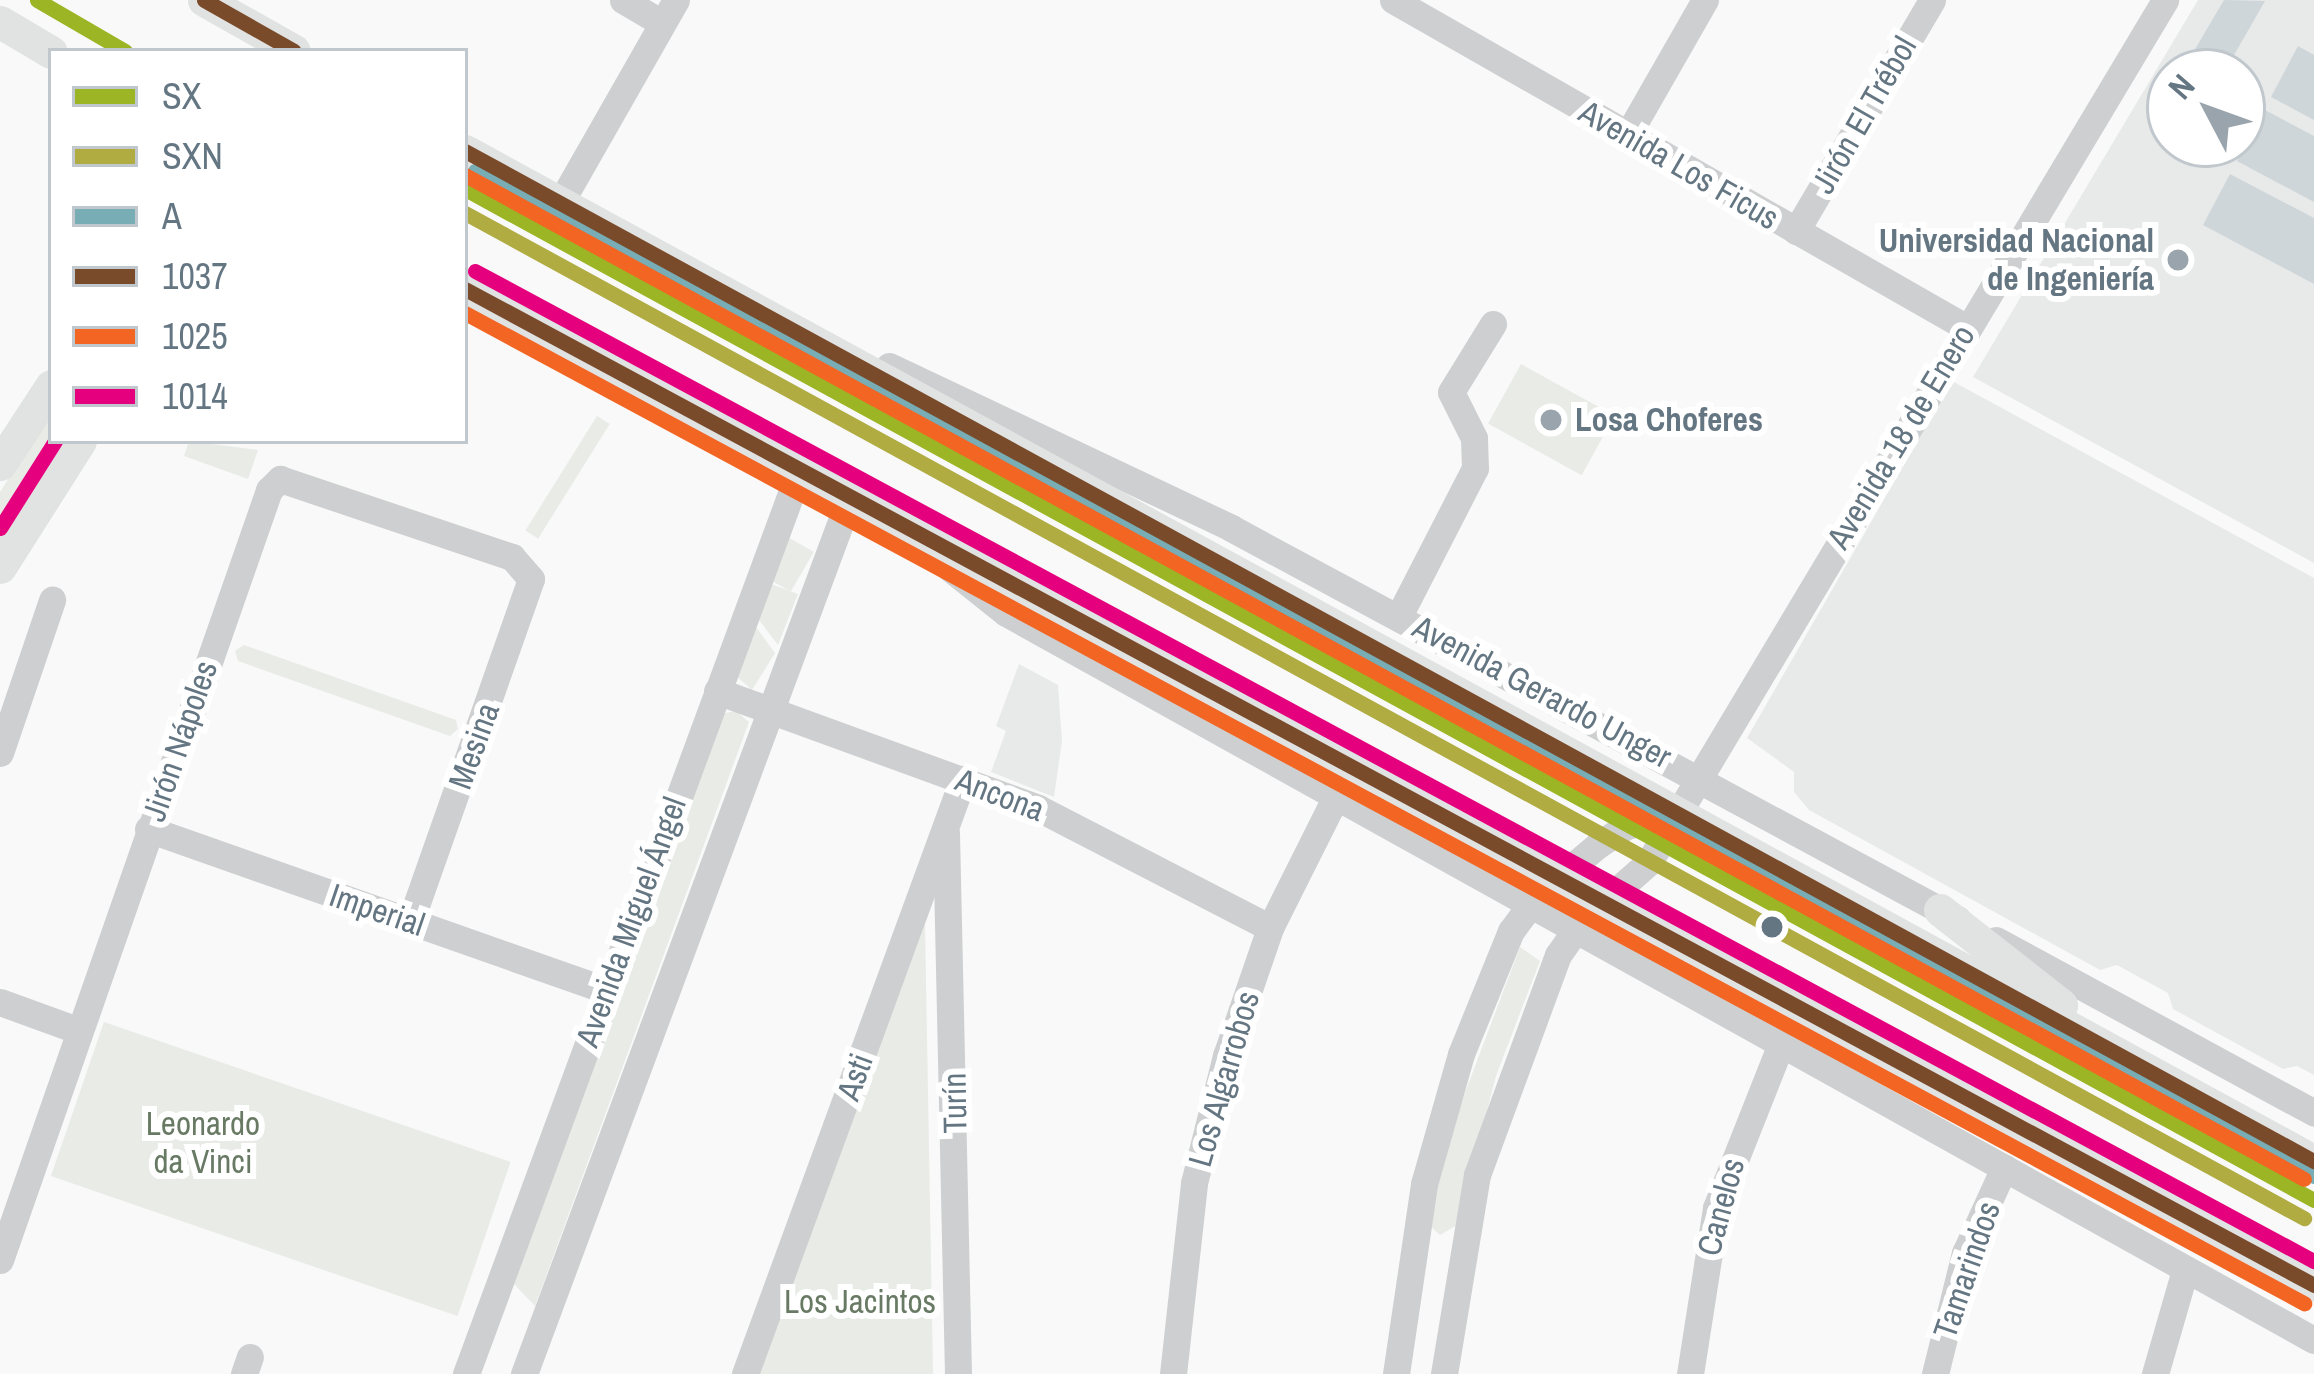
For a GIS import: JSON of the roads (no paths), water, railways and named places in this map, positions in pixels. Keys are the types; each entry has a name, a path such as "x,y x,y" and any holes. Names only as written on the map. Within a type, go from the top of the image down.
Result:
{"main road":[{"path":"210,4 246,48"},
{"path":"210,4 289,48"},
{"path":"0,22 48,50"},
{"path":"468,153 751,312 2314,1161"},
{"path":"468,291 2314,1286"},
{"path":"0,464 48,391"},
{"path":"0,567 78,444"},
{"path":"1940,910 2138,1065"}],"street":[{"path":"559,206 669,11 623,0"},
{"name":"Avenida Los Ficus","path":"1393,0 1967,328"},
{"path":"1627,136 1706,0"},
{"name":"Jirón El Trébol","path":"1796,231 1931,0"},
{"name":"Avenida 18 de Enero","path":"1572,933 1649,862 2165,0"},
{"name":"Avenida Gerardo Unger","path":"751,312 836,340 1399,616 2314,1113"},
{"path":"1399,616 1475,469 1474,438 1451,392 1493,324"},
{"name":"Avenida Miguel Ángel","path":"466,1374 800,472"},
{"name":"Jirón Nápoles","path":"0,1260 268,490 280,479 512,557 527,570"},
{"name":"Avenida Miguel Ángel","path":"524,1374 850,497"},
{"path":"881,513 1006,614 1572,933 2314,1340"},
{"name":"Mesina","path":"410,922 531,590 527,570"},
{"path":"0,753 52,600"},
{"name":"Ancona","path":"718,691 1062,819 1270,928"},
{"name":"Asti","path":"745,1374 963,779"},
{"name":"Los Algarrobos","path":"1174,1374 1194,1183 1226,1056 1270,928 1334,800"},
{"path":"1396,1374 1409,1262 1461,1054 1526,907 1626,826 1676,814"},
{"name":"Imperial","path":"148,829 605,991"},
{"name":"Turín","path":"946,832 958,1374"},
{"path":"1444,1374 1456,1269 1495,1112 1572,933"},
{"path":"0,1002 77,1030"},
{"name":"Canelos","path":"1690,1374 1716,1208 1780,1046"},
{"name":"Tamarindos","path":"1936,1374 1958,1275 2004,1168"},
{"path":"1409,1262 1456,1269"},
{"path":"2155,1374 2185,1270"},
{"path":"486,1320 538,1337"}],"place":[{"name":"Universidad Nacional de Ingeniería","path":"2178,260"},
{"name":"Losa Choferes","path":"1551,420"}],"park label":[{"name":"Leonardo da Vinci","path":"203,1143"},
{"name":"Los Jacintos","path":"860,1302"}]}
